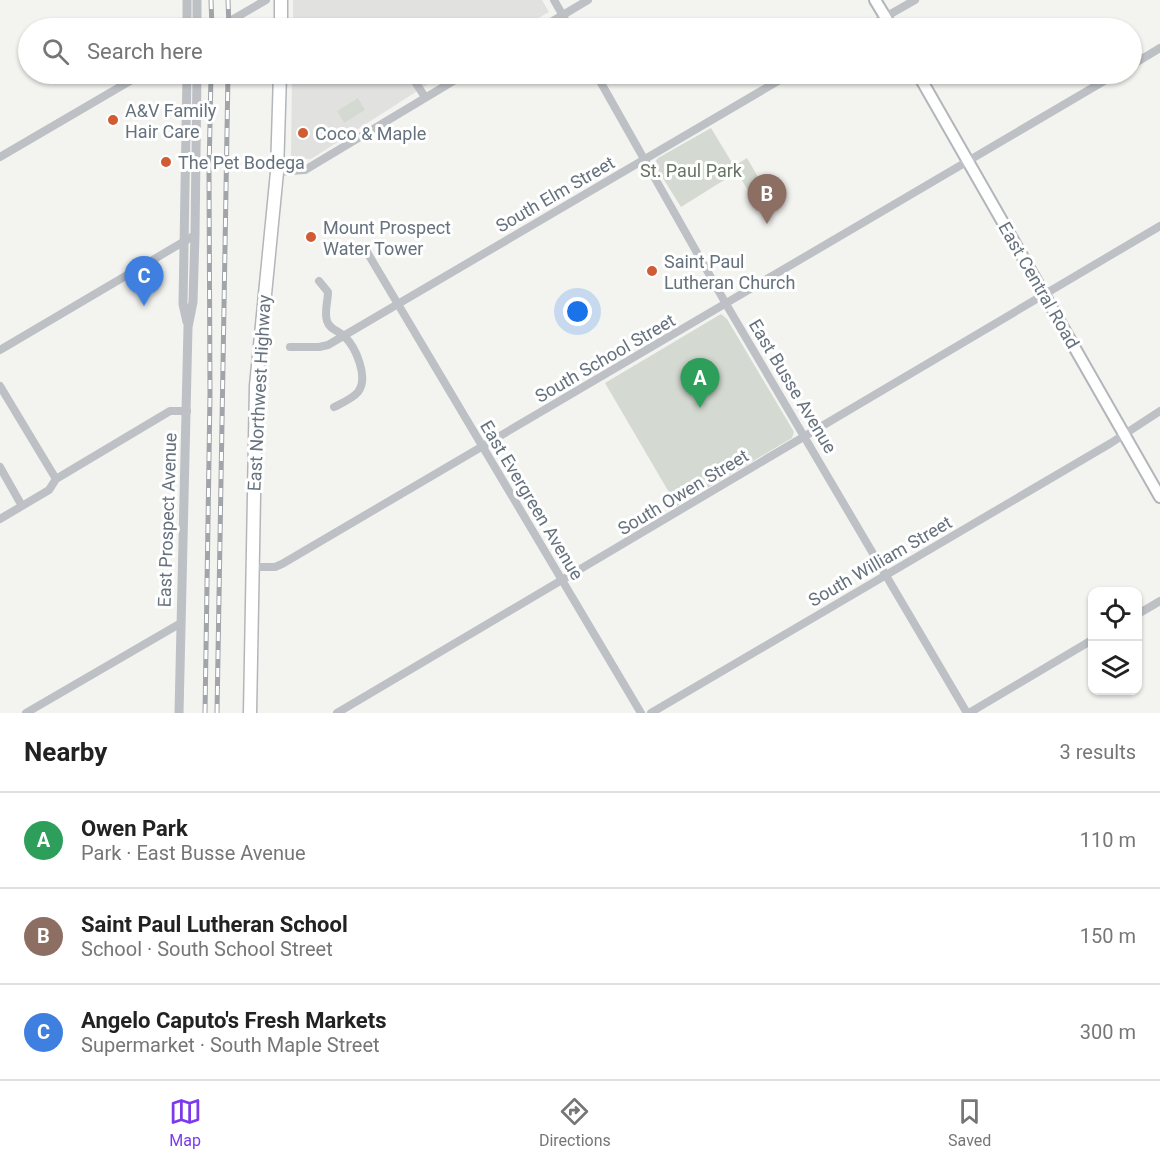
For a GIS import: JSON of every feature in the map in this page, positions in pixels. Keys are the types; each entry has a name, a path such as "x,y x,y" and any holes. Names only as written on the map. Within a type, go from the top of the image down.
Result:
{"main road":[{"path":"281,0 281,18"},
{"path":"875,0 885,17"},
{"name":"East Northwest Highway","path":"250,713 256,386 277,172 280,84"},
{"name":"East Central Road","path":"924,84 1160,497"}],"street":[{"path":"187,0 187,18"},
{"path":"197,0 197,18"},
{"path":"235,18 266,0"},
{"path":"554,0 565,18"},
{"path":"558,18 588,0"},
{"path":"885,17 915,0"},
{"path":"1142,59 1160,48"},
{"path":"0,157 125,84"},
{"name":"East Prospect Avenue","path":"187,84 183,304 188,327"},
{"name":"East Prospect Avenue","path":"179,713 188,327 193,302 195,235 197,84"},
{"path":"416,84 425,98"},
{"path":"277,172 305,170 448,84"},
{"name":"East Busse Avenue","path":"602,84 726,304 968,713"},
{"name":"South Elm Street","path":"290,347 323,347 773,84"},
{"name":"South School Street","path":"252,567 275,567 282,564 1099,84"},
{"name":"South Owen Street","path":"337,713 1160,226"},
{"path":"0,350 195,235"},
{"name":"East Evergreen Avenue","path":"364,247 641,713"},
{"path":"319,281 328,292 326,316 328,323 335,331 344,335 358,357 362,375 362,384 352,397 334,407"},
{"path":"0,386 56,479"},
{"path":"0,519 49,490 56,479 171,411 187,411"},
{"name":"South William Street","path":"651,713 1160,411"},
{"path":"0,467 22,506"},
{"path":"1142,611 1160,601"},
{"path":"26,713 181,623"},
{"path":"968,713 1090,641"}],"shaded area":[{"path":"293,0 542,0 549,12 538,18 293,18"},
{"path":"292,84 428,84 311,159 291,159"}],"green space":[{"path":"358,98 365,110 344,123 337,111"},
{"name":"St. Paul Park","path":"711,128 734,166 747,158 765,189 752,197 737,172 681,207 655,162 658,158"},
{"path":"721,314 727,319 794,432 792,438 677,506 605,383"}],"railway":[{"path":"211,0 212,18"},
{"path":"228,0 229,18"},
{"path":"205,713 210,394 211,84"},
{"path":"217,713 228,84"}],"place":[{"name":"A&V Family Hair Care","path":"113,120"},
{"name":"Coco & Maple","path":"303,133"},
{"name":"The Pet Bodega","path":"166,162"},
{"name":"Saint Paul Lutheran School","path":"767,224"},
{"name":"Mount Prospect Water Tower","path":"311,237"},
{"name":"Saint Paul Lutheran Church","path":"652,271"},
{"name":"Angelo Caputo's Fresh Markets","path":"144,306"},
{"name":"Owen Park","path":"700,408"}]}
